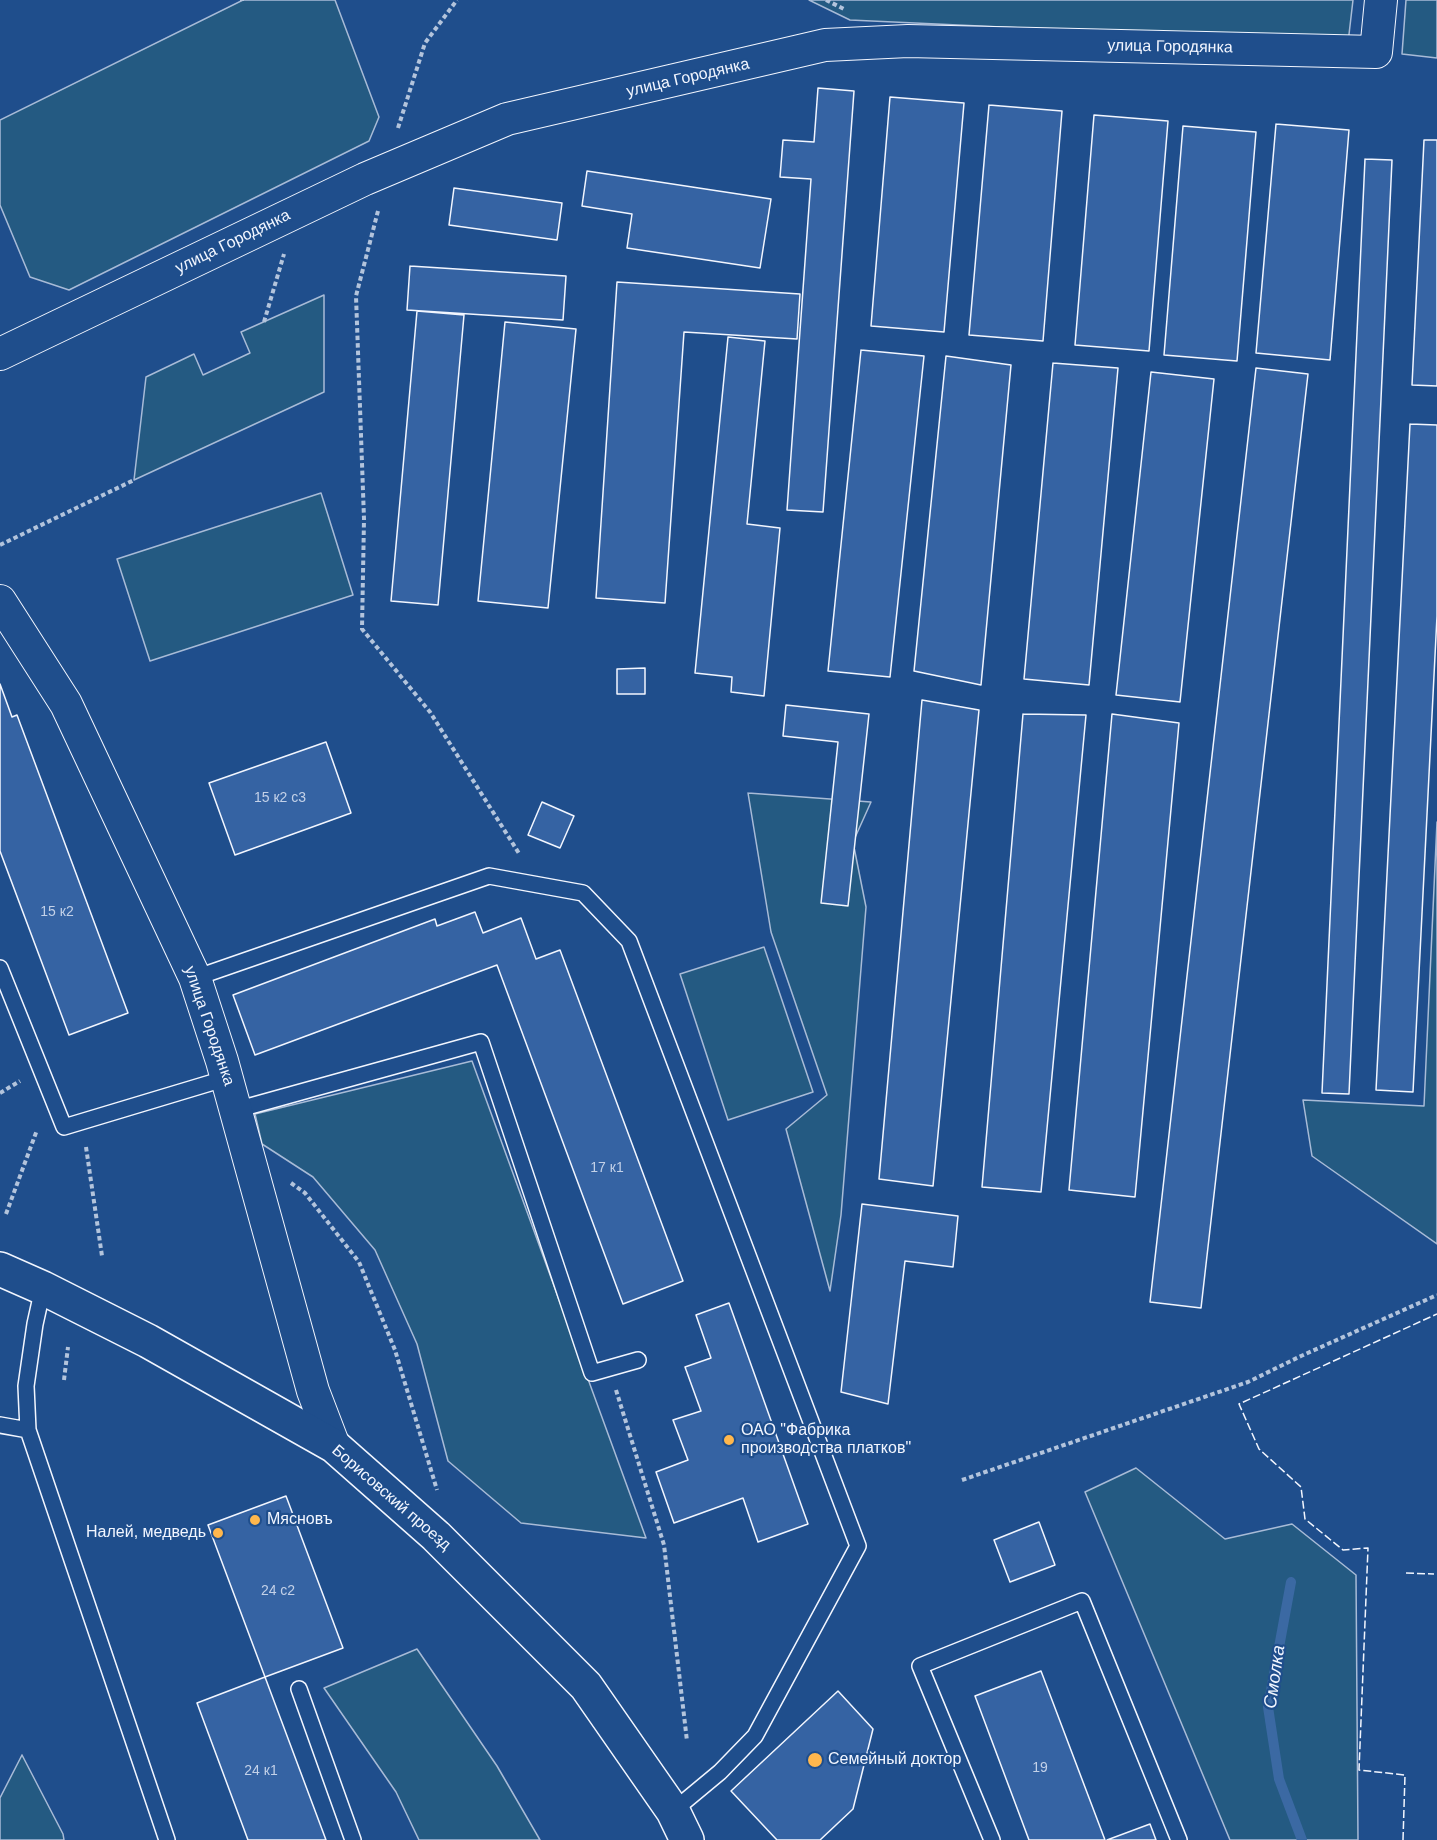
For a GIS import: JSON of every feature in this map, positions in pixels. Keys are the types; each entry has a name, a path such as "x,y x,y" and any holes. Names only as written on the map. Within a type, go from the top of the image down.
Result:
{"street":[{"name":"улица Городянка","path":"0,354 388,169 507,119 825,45 908,41 1376,52 1381,0"},
{"name":"улица Городянка","path":"0,601 66,704 195,978 227,1078 313,1390 334,1446"},
{"name":"Борисовский проезд","path":"0,1269 148,1341 334,1446 436,1536 586,1686 673,1810 687,1840"}],"lane":[{"path":"195,978 489,876 583,893 629,941 858,1546 755,1736 720,1772 673,1810"},
{"path":"0,968 64,1127 227,1078"},
{"path":"236,1110 481,1042 592,1373 638,1360"},
{"path":"43,1288 26,1386 28,1430 167,1840"},
{"path":"0,1425 28,1430"},
{"path":"992,1840 920,1666 1082,1601 1179,1840"},
{"path":"299,1689 353,1840"}],"path":[{"path":"457,0 425,43 395,136 356,296 364,519 362,629 430,712 540,886"},
{"path":"0,544 134,480"},
{"path":"6,1214 51,1095"},
{"path":"82,1122 102,1256"},
{"path":"248,1152 305,1193 359,1262 395,1350 438,1494"},
{"path":"962,1480 1248,1382 1437,1295"},
{"path":"64,1380 68,1347"},
{"path":"609,1369 664,1545 687,1741"}],"shaded area":[{"path":"243,0 335,0 379,117 369,141 69,290 30,277 0,205 0,120"},
{"path":"809,0 1353,0 1348,43 850,20"},
{"path":"1406,0 1437,0 1437,58 1402,54"},
{"path":"324,295 324,392 134,480 146,377 194,354 203,375 250,353 241,332"},
{"path":"321,493 353,595 150,661 117,559"},
{"path":"748,793 871,802 853,842 866,907 841,1215 830,1291 786,1129 827,1095 771,932"},
{"path":"1437,822 1437,1244 1312,1156 1303,1100 1424,1106"},
{"path":"764,947 813,1092 728,1120 680,974"},
{"path":"472,1061 646,1538 521,1523 448,1461 417,1344 375,1250 313,1177 262,1144 255,1114"},
{"path":"1136,1468 1225,1539 1292,1524 1356,1575 1358,1840 1230,1840 1085,1492"},
{"path":"417,1649 497,1766 540,1840 419,1840 396,1792 324,1688"},
{"path":"22,1755 64,1840 0,1840 0,1798"}],"building":[{"path":"818,88 854,91 823,512 787,510 811,179 780,177 783,140 814,142"},
{"path":"890,97 964,103 944,332 871,326"},
{"path":"989,105 1062,111 1043,341 969,335"},
{"path":"1094,115 1168,121 1149,351 1075,345"},
{"path":"1276,124 1349,130 1330,360 1256,353"},
{"path":"1183,126 1256,132 1237,361 1164,355"},
{"path":"1424,140 1437,140 1437,386 1412,385"},
{"path":"1365,159 1392,160 1349,1094 1322,1093"},
{"path":"587,171 771,199 760,268 627,248 632,214 582,206"},
{"path":"454,188 562,203 557,240 449,225"},
{"path":"410,266 566,276 563,320 407,310"},
{"path":"617,282 800,294 797,339 684,332 665,603 596,598"},
{"path":"417,311 464,315 438,605 391,601"},
{"path":"505,322 576,329 548,608 478,601"},
{"path":"728,337 765,341 747,524 780,528 764,696 731,692 732,677 695,673"},
{"path":"861,350 924,356 890,677 828,671"},
{"path":"946,356 1011,365 981,685 914,671"},
{"path":"1053,363 1118,368 1089,685 1024,679"},
{"path":"1256,368 1308,374 1201,1308 1150,1302"},
{"path":"1151,372 1214,379 1180,702 1116,695"},
{"path":"1410,424 1437,425 1437,616 1413,1092 1376,1090"},
{"path":"645,668 645,694 617,694 617,669"},
{"path":"0,684 12,717 17,715 128,1013 69,1035 0,851"},
{"path":"922,700 979,710 933,1186 879,1179"},
{"path":"786,705 869,714 848,906 821,903 838,742 783,736"},
{"path":"1023,714 1086,715 1041,1192 982,1187"},
{"path":"1112,714 1179,723 1135,1197 1069,1190"},
{"path":"326,742 351,813 235,855 209,783"},
{"path":"542,802 574,816 560,848 528,835"},
{"path":"475,912 483,933 521,918 536,959 560,950 683,1281 623,1304 497,965 255,1055 233,995 435,919 437,926"},
{"path":"862,1204 958,1216 953,1267 905,1261 888,1404 841,1392"},
{"name":"ОАО \"Фабрика производства платков\"","path":"729,1303 808,1524 758,1542 743,1498 674,1523 656,1472 688,1460 673,1420 701,1411 685,1367 711,1358 696,1315"},
{"path":"286,1496 343,1648 265,1677 208,1525"},
{"path":"1039,1522 1055,1565 1010,1582 994,1540"},
{"path":"1041,1671 1105,1840 1029,1840 975,1696"},
{"path":"265,1677 326,1840 248,1840 197,1703"},
{"name":"Семейный доктор","path":"838,1691 873,1729 853,1809 820,1840 777,1840 731,1791"},
{"path":"1150,1824 1156,1840 1107,1840"}],"waterway":[{"name":"Смолка","path":"1291,1582 1268,1707 1279,1779 1302,1840"}],"fence":[{"path":"1403,1840 1405,1775 1359,1770 1368,1548 1343,1550 1305,1519 1301,1487 1259,1449 1239,1404 1437,1314"},
{"path":"1406,1573 1434,1574"}],"place":[{"name":"ОАО \"Фабрика производства платков\"","path":"729,1440"},
{"name":"Мясновъ","path":"255,1520"},
{"name":"Налей, медведь","path":"218,1533"},
{"name":"Семейный доктор","path":"815,1760"}]}
